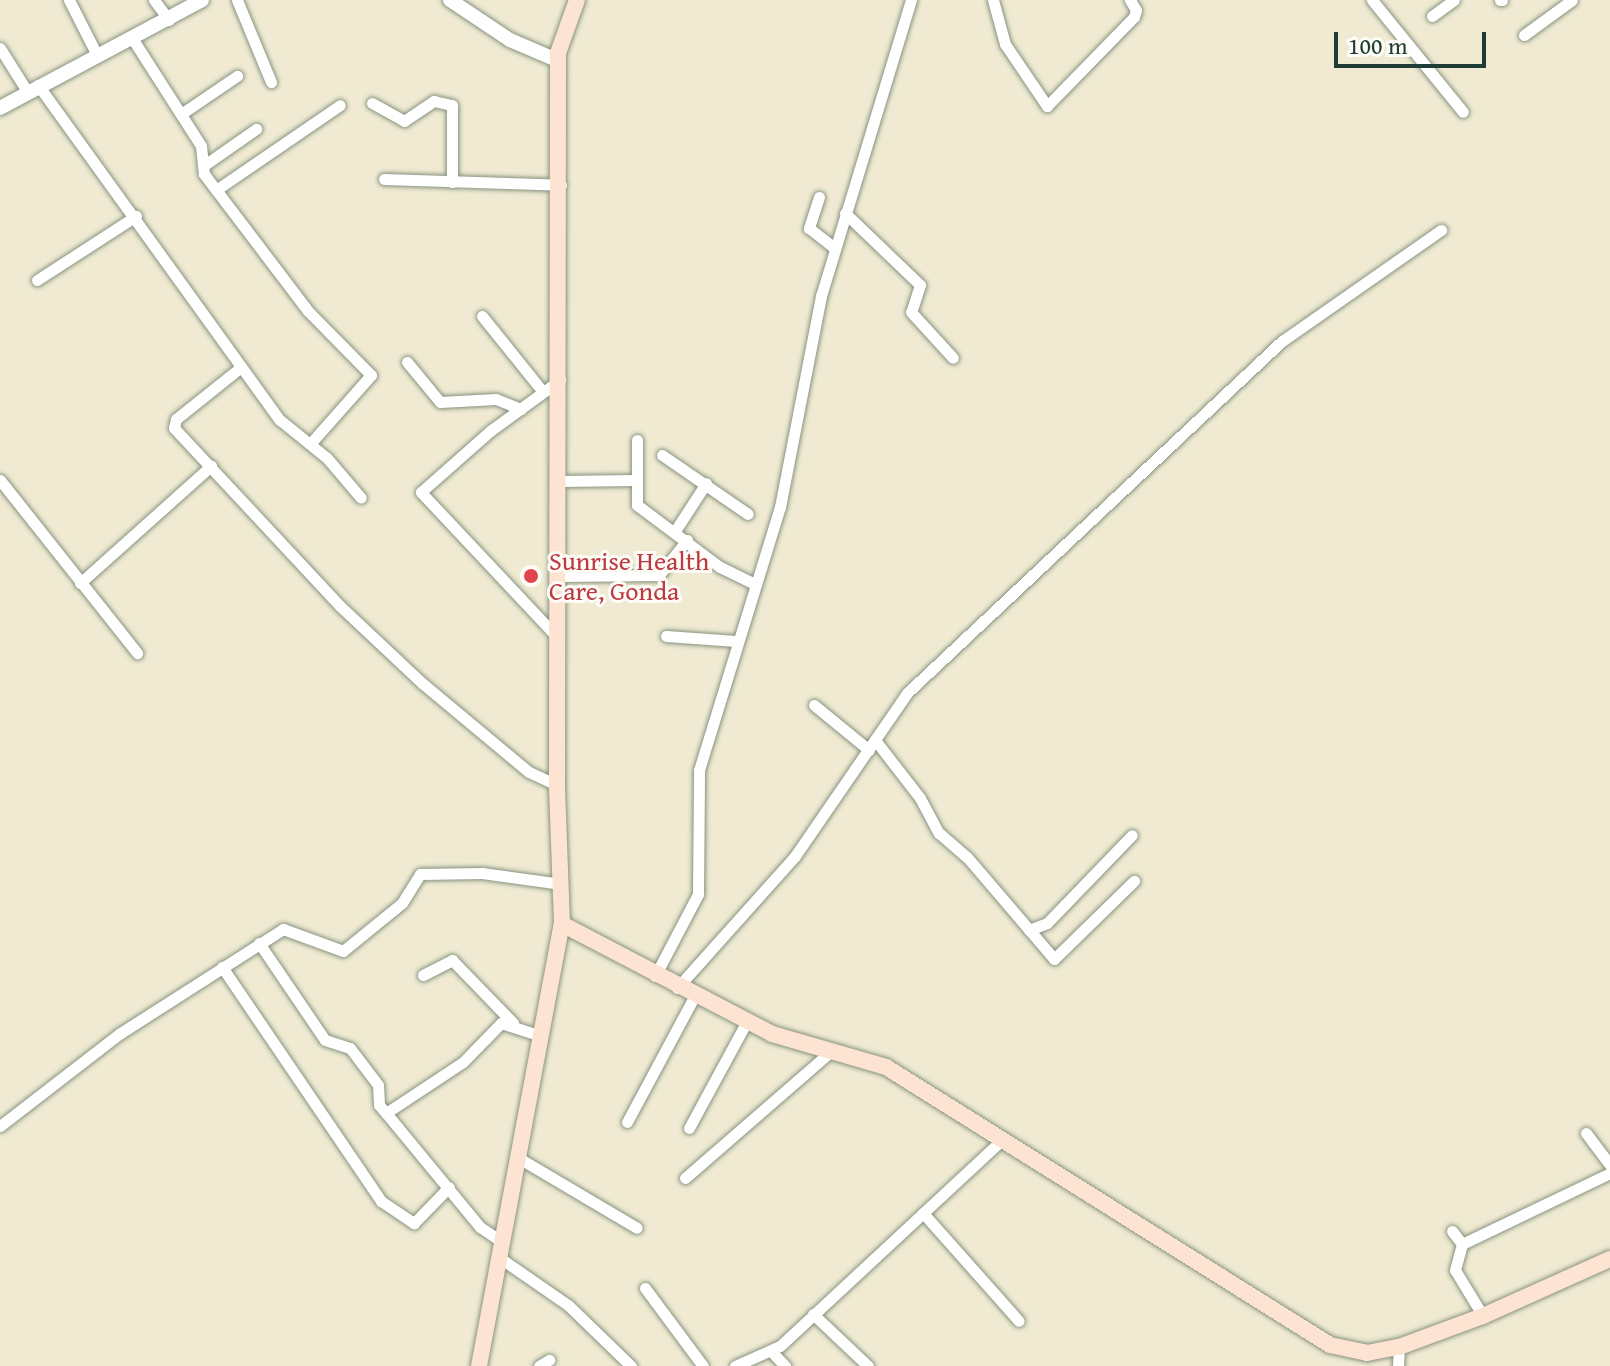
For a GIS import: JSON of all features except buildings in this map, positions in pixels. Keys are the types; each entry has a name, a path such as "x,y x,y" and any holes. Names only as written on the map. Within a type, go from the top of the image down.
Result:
{"main road":[{"path":"479,1366 538,1035 562,924 557,785 561,481 559,61 577,0"},
{"path":"562,924 746,1023 830,1052 886,1067 1311,1336 1349,1351 1399,1347 1483,1316 1610,1259"}],"street":[{"path":"69,0 97,55"},
{"path":"154,0 169,20"},
{"path":"0,108 32,88 169,20 202,0"},
{"path":"237,0 271,82"},
{"path":"450,0 510,40 559,61"},
{"path":"655,976 698,894 699,770 753,583 780,507 821,296 911,0"},
{"path":"993,0 1005,44 1047,106 1134,17 1130,0"},
{"path":"1372,0 1463,112"},
{"path":"1432,16 1454,0"},
{"path":"1524,35 1572,0"},
{"path":"132,38 201,146 203,166 216,190 308,311 371,375 310,444"},
{"path":"0,48 136,216 280,420 310,444 361,498"},
{"path":"181,114 237,76"},
{"path":"372,103 404,121 434,101 452,105 452,182"},
{"path":"216,190 340,105"},
{"path":"203,166 256,129"},
{"path":"384,179 561,185"},
{"path":"819,197 809,228 835,248"},
{"path":"845,213 920,285 911,312 953,358"},
{"path":"37,280 136,216"},
{"path":"677,988 795,856 907,693 1181,432 1298,328 1441,230"},
{"path":"482,316 543,392"},
{"path":"407,362 440,402 496,399 521,409"},
{"path":"241,367 174,423 340,606 422,683 529,772 557,785"},
{"path":"558,638 422,495 521,409 561,380"},
{"path":"637,440 637,505 720,567 753,583"},
{"path":"662,455 748,514"},
{"path":"80,583 211,466"},
{"path":"0,480 137,653"},
{"path":"561,481 635,480"},
{"path":"675,531 706,483"},
{"path":"559,576 659,575 687,540"},
{"path":"666,636 736,641"},
{"path":"814,705 872,745 920,798 935,828 967,857 1057,959 1134,881"},
{"path":"1029,930 1047,923 1132,835"},
{"path":"0,1126 119,1034 288,927 343,951 402,903 420,874 482,873 561,884"},
{"path":"259,943 325,1040 350,1048 378,1085 386,1113 501,1250 568,1305 631,1366"},
{"path":"423,975 452,960 513,1023 538,1035"},
{"path":"222,967 381,1201 414,1223 449,1187"},
{"path":"627,1122 694,997"},
{"path":"386,1113 463,1062 495,1027 513,1023"},
{"path":"689,1128 746,1023"},
{"path":"685,1178 830,1052"},
{"path":"1586,1133 1610,1165"},
{"path":"735,1366 771,1351 1002,1140"},
{"path":"517,1157 637,1228"},
{"path":"1483,1316 1455,1270 1462,1244 1610,1173"},
{"path":"923,1213 1019,1321"},
{"path":"1452,1231 1462,1244"},
{"path":"645,1288 703,1366"},
{"path":"813,1314 868,1366"},
{"path":"1398,1366 1399,1347"},
{"path":"771,1351 785,1366"}],"place":[{"name":"Sunrise Health Care, Gonda","path":"531,576"}]}
